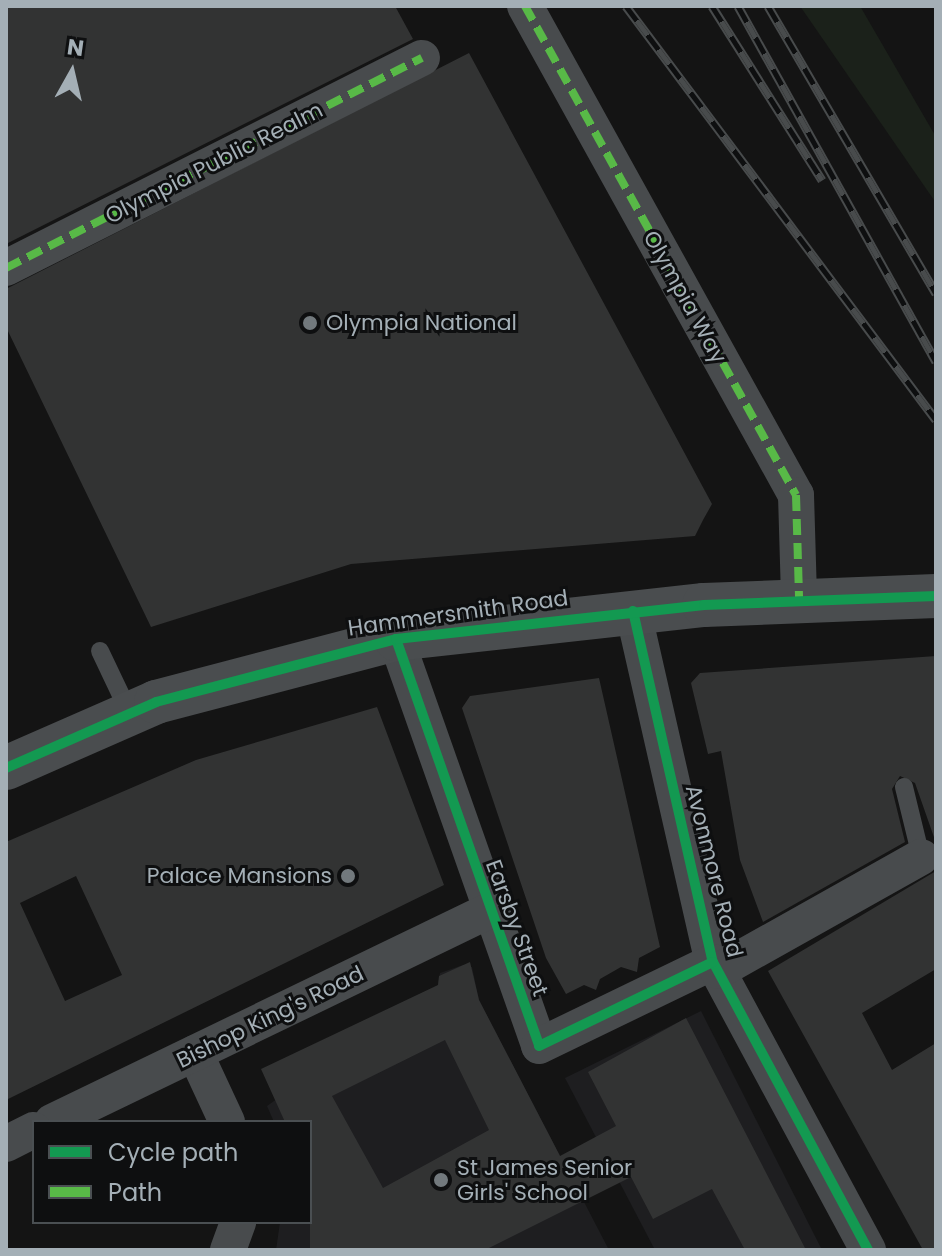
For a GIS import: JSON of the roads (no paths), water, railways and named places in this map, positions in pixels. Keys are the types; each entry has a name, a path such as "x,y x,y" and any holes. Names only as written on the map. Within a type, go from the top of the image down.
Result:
{"main road":[{"name":"Hammersmith Road","path":"6,768 129,712 257,670 396,639 633,611 799,599 936,596"}],"street":[{"name":"Olympia Way","path":"525,6 796,495 799,599"},
{"name":"Olympia Public Realm","path":"6,268 422,58"},
{"name":"Avonmore Road","path":"633,611 716,966 868,1250"},
{"name":"Earsby Street","path":"396,639 489,911 539,1046 716,966"},
{"path":"716,966 921,857"},
{"name":"Bishop King's Road","path":"56,1120 489,911"},
{"path":"195,1053 226,1120"},
{"path":"6,1144 32,1131"},
{"path":"228,1250 237,1224"}],"lane":[{"path":"100,651 129,712"},
{"path":"904,787 921,857"}],"railway":[{"path":"626,6 936,420"},
{"path":"712,6 822,180"},
{"path":"738,6 936,362"},
{"path":"768,6 936,293"}],"place":[{"name":"Olympia National","path":"310,323"},
{"name":"Palace Mansions","path":"348,876"},
{"name":"St James Senior Girls' School","path":"441,1180"}]}
